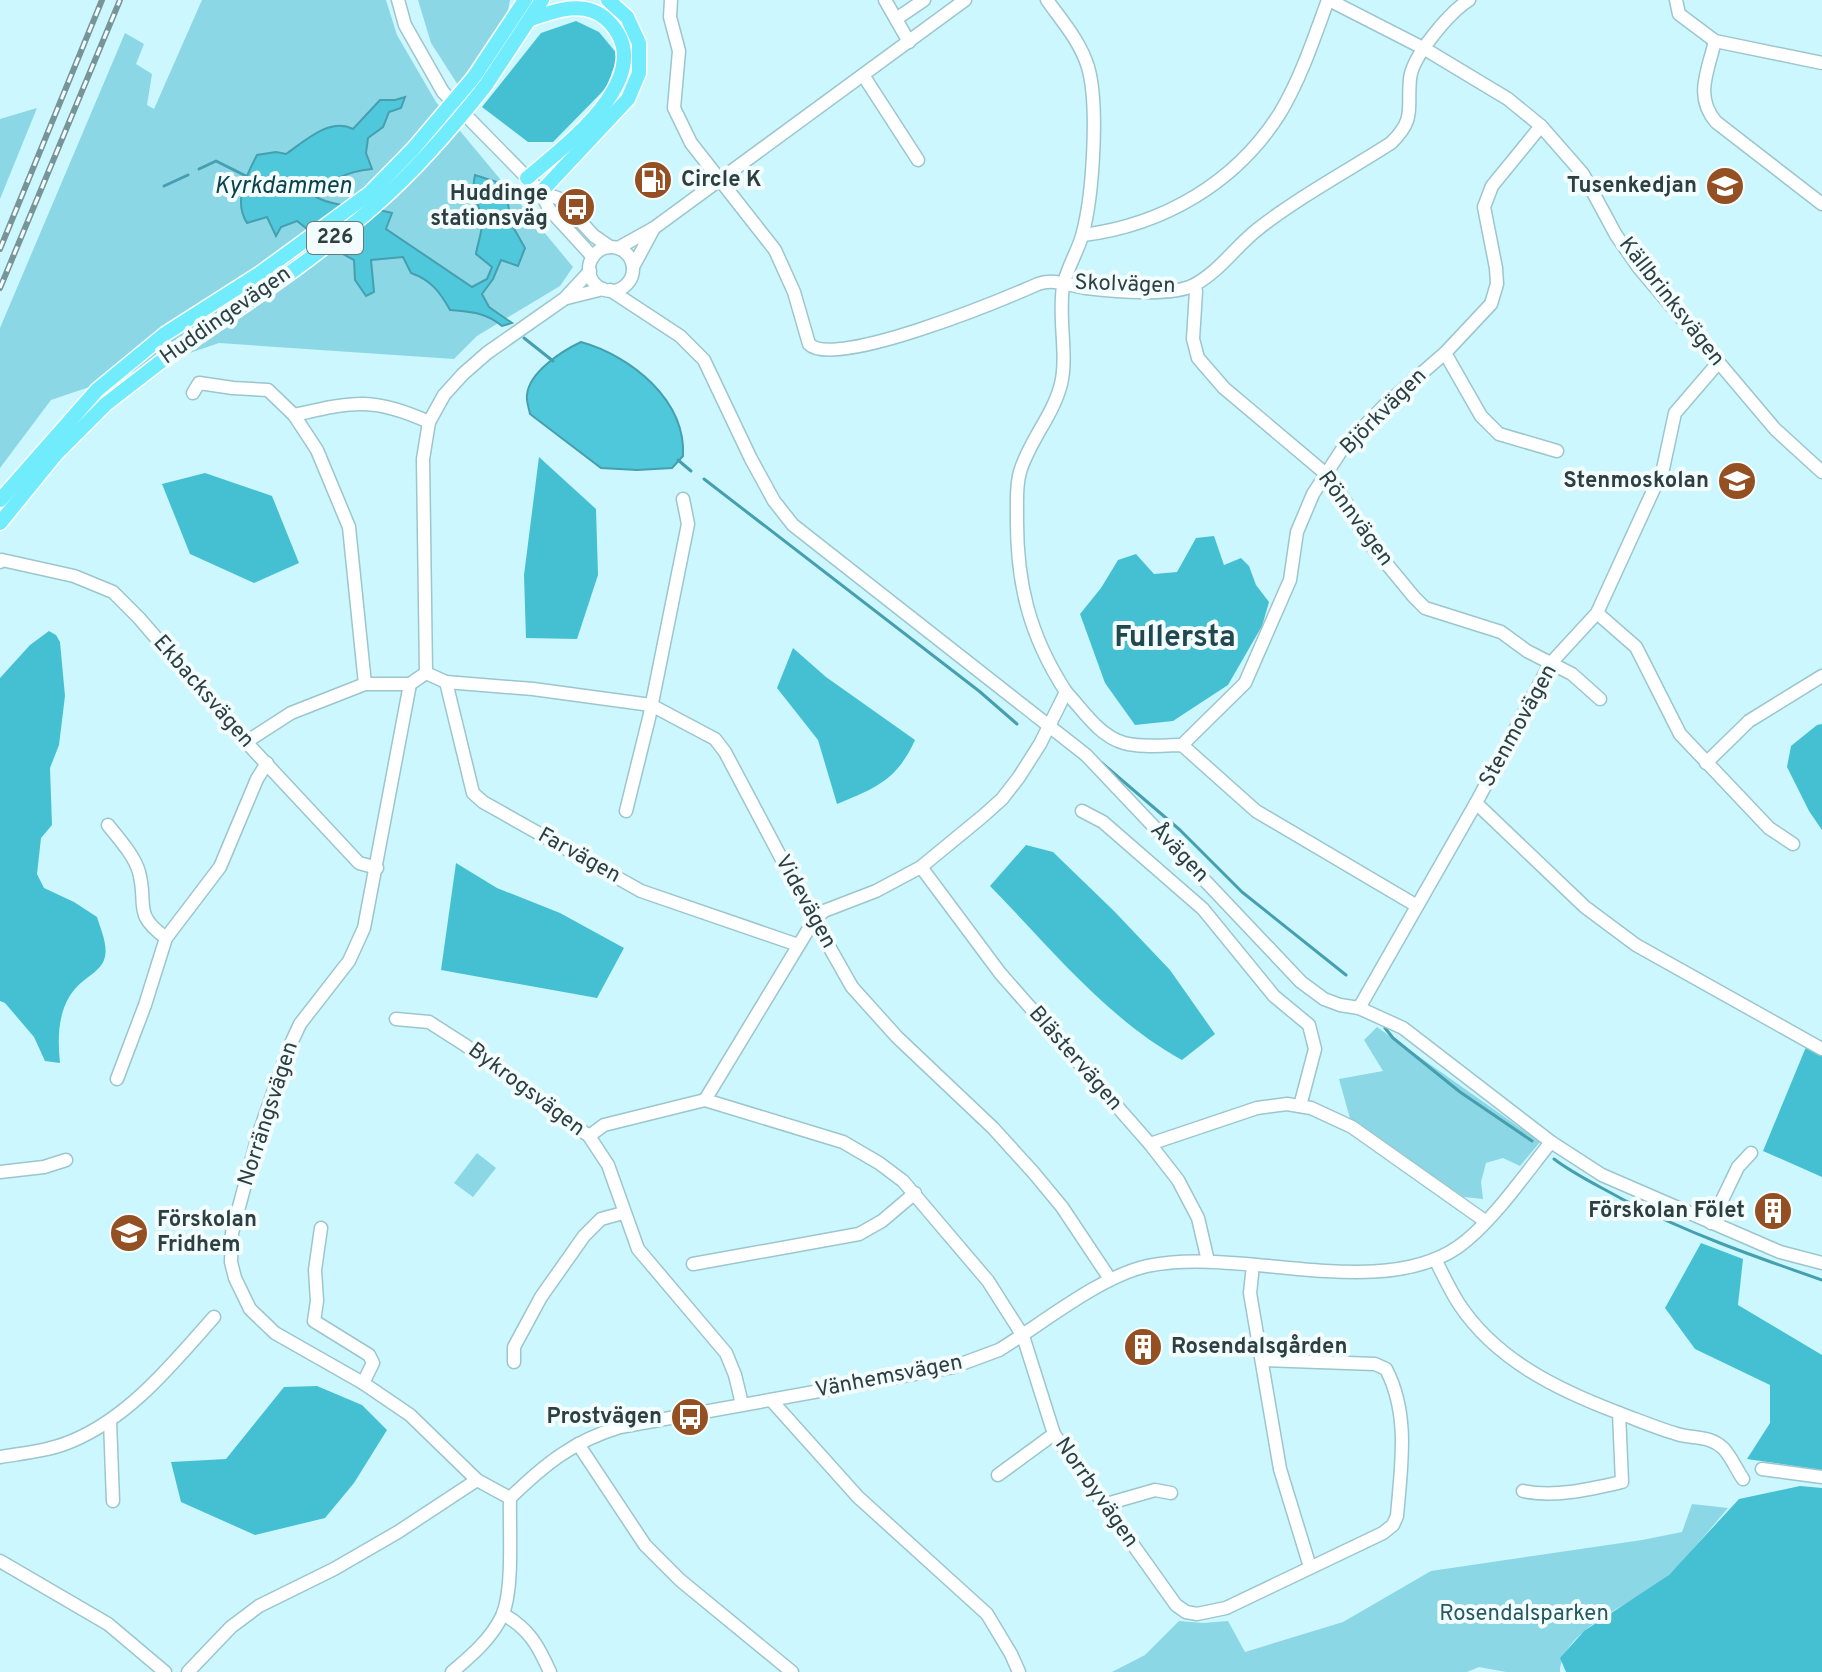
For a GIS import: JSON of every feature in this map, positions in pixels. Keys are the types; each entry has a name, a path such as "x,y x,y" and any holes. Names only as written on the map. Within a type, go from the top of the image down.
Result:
{"main road":[{"path":"516,16 518,0"},
{"name":"Huddingevägen","path":"0,500 97,390 165,334 259,274 370,193 480,81 525,0"},
{"name":"Huddingevägen","path":"0,523 56,454 106,404 311,256 380,202 424,159 480,81 531,19 542,0"},
{"path":"541,192 628,99 639,73 639,43 627,17 608,0"},
{"path":"527,178 573,139 616,89 624,71 625,47 613,25 599,13 585,7 558,9 531,19"}],"street":[{"path":"398,0 405,25 443,92 541,192 549,209 593,257"},
{"path":"671,0 670,17 679,51 674,108 691,143 720,179"},
{"path":"885,0 909,42"},
{"path":"896,19 924,0"},
{"path":"246,742 291,713 365,684 410,684 426,673 423,459 429,422 444,395 463,374 487,353 564,299 590,271 593,257 603,249 654,228 965,0"},
{"path":"1047,0 1078,43 1088,68 1093,103 1091,180 1083,235 1063,283 1062,380 1055,405 1020,471 1016,539 1019,577 1046,661 1066,692 1111,738 1126,744 1182,745 1278,827 1417,906"},
{"path":"1083,235 1145,222 1212,187 1237,165 1280,113 1303,66 1328,0"},
{"name":"Källbrinksvägen","path":"1328,0 1425,49 1508,99 1541,126 1583,174 1616,235 1639,268 1775,429 1822,472"},
{"name":"Skolvägen","path":"720,179 775,250 794,292 809,344 814,350 827,351 891,338 1001,301 1043,282 1087,288 1168,291 1192,286 1210,274 1258,228 1391,143 1400,134 1411,110 1410,77 1452,11 1469,0"},
{"path":"1676,0 1679,14 1715,41 1822,63"},
{"path":"1715,41 1703,92 1706,109 1716,122 1822,204"},
{"path":"863,75 918,160"},
{"name":"Björkvägen","path":"1182,745 1245,683 1290,580 1297,532 1313,494 1343,448 1384,406 1445,353 1491,304 1497,284 1496,268 1484,207 1492,186 1541,126"},
{"path":"541,192 560,199 594,236 630,257 642,309"},
{"path":"564,299 624,286 654,228"},
{"path":"590,271 596,285 606,290"},
{"name":"Rönnvägen","path":"1192,286 1196,291 1193,339 1198,358 1224,388 1326,474 1367,540 1425,608 1501,632 1550,664 1572,674 1600,699"},
{"name":"Åvägen","path":"606,290 642,309 680,336 704,360 751,459 774,501 793,525 1086,755 1301,982 1324,999 1359,1008 1403,1028 1551,1142 1602,1175 1780,1252 1822,1263"},
{"path":"1445,353 1481,416 1499,434 1557,451"},
{"name":"Stenmovägen","path":"1359,1008 1476,803 1550,664 1597,613 1663,469 1675,413 1718,363"},
{"path":"193,393 199,383 268,390 294,415 317,450 349,527 365,684"},
{"path":"294,415 367,401 429,422"},
{"path":"626,811 688,524 683,499"},
{"name":"Ekbacksvägen","path":"1,561 74,576 113,592 359,863 377,868"},
{"path":"1597,613 1636,647 1680,734 1769,828 1793,844"},
{"name":"Videvägen","path":"426,673 446,682 533,689 651,705 715,739 725,752 852,987 897,1037 993,1128 1033,1172 1062,1207 1110,1279"},
{"path":"1706,763 1749,721 1822,676"},
{"name":"Farvägen","path":"446,682 473,793 483,802 641,891 798,945"},
{"name":"Norrängsvägen","path":"410,684 364,928 349,961 300,1024 288,1050 258,1136 231,1243 231,1262 239,1288 259,1318 275,1333 363,1383 410,1415 477,1480 510,1498"},
{"path":"589,1136 604,1125 705,1100 814,920 824,911 876,891 921,867 1002,799 1040,744 1066,692"},
{"path":"117,1079 166,938 220,867 257,779 267,763"},
{"path":"1476,803 1585,907 1636,945 1822,1049"},
{"path":"1082,811 1103,822 1203,909 1274,996 1309,1025 1315,1049 1300,1106"},
{"path":"108,825 139,871 143,914 149,925 166,938"},
{"name":"Blästervägen","path":"921,867 1000,973 1150,1144 1185,1191 1198,1218 1208,1261"},
{"name":"Bykrogsvägen","path":"396,1019 429,1022 589,1136 608,1165 638,1249 726,1353 742,1404"},
{"name":"Norrbyvägen","path":"705,1100 843,1142 879,1163 915,1193 970,1257 1023,1336 1054,1434 1176,1605 1186,1612 1197,1614 1226,1608 1383,1533 1393,1525 1397,1516 1401,1408 1383,1365 1263,1360"},
{"path":"1150,1144 1248,1110 1276,1105 1300,1106 1327,1114 1352,1127 1485,1221"},
{"name":"Vänhemsvägen","path":"510,1498 553,1458 620,1427 953,1367 999,1350 1110,1279 1159,1264 1208,1261 1395,1271 1436,1261 1461,1245 1485,1221 1551,1142"},
{"path":"1711,1223 1738,1167 1751,1153"},
{"path":"0,1172 44,1167 66,1160"},
{"path":"693,1264 859,1234 882,1221 915,1193"},
{"path":"514,1362 514,1347 541,1297 584,1236 601,1219 623,1213"},
{"path":"321,1228 315,1270 317,1301 314,1321 369,1355 372,1368 363,1383"},
{"path":"1436,1261 1465,1312 1506,1355 1550,1382 1619,1413 1679,1435 1714,1442 1725,1450 1743,1479"},
{"path":"1253,1265 1250,1293 1280,1469 1310,1567"},
{"path":"0,1457 70,1442 110,1421 165,1372 214,1317"},
{"path":"771,1400 858,1497 987,1614 1019,1672"},
{"path":"1523,1491 1536,1494 1622,1482 1619,1413"},
{"path":"110,1421 113,1501"},
{"path":"998,1475 1054,1434"},
{"path":"578,1444 645,1545 680,1580 792,1672"},
{"path":"1762,1469 1822,1477"},
{"path":"188,1672 231,1627 259,1606 334,1569 398,1532 477,1480"},
{"path":"1103,1505 1155,1490 1171,1493"},
{"path":"452,1672 483,1643 503,1614 508,1585 510,1498"},
{"path":"0,1561 108,1624 165,1672"},
{"path":"503,1614 534,1638 550,1672"}],"green space":[{"path":"202,0 386,0 397,35 436,102 573,267 560,286 477,336 454,359 219,343 51,400 0,468 0,328 125,33 144,44 136,64 152,74 147,105 154,109"},
{"path":"418,0 510,0 508,11 458,85 431,43"},
{"path":"37,108 0,199 0,119"},
{"path":"1377,1027 1540,1142 1520,1166 1503,1158 1486,1163 1481,1182 1483,1199 1464,1197 1351,1122 1339,1079 1383,1071 1364,1040"},
{"path":"477,1153 496,1168 473,1197 454,1183"},
{"name":"Rosendalsparken","path":"1692,1504 1728,1508 1671,1573 1605,1616 1574,1641 1564,1656 1560,1672 1506,1672 1479,1667 1467,1672 1112,1672 1145,1655 1179,1621 1228,1621 1245,1652 1343,1622 1431,1571 1682,1532"}],"shaded area":[{"path":"576,21 599,32 618,55 607,87 553,142 528,142 482,107 541,33"},
{"path":"539,457 596,509 598,575 577,639 526,638 524,575"},
{"path":"205,473 272,496 299,563 254,583 190,554 162,484"},
{"path":"1214,536 1224,565 1241,558 1249,566 1256,585 1269,602 1262,626 1228,685 1173,721 1135,725 1105,683 1080,614 1118,560 1136,554 1154,574 1177,572 1196,538"},
{"path":"49,631 60,642 65,696 59,745 50,768 52,825 41,838 37,874 44,888 97,917 106,950 100,966 68,999 59,1030 60,1063 45,1061 34,1037 0,1001 0,678 30,645"},
{"path":"793,648 826,677 915,740 893,774 863,793 837,804 818,740 777,688"},
{"path":"1822,724 1822,830 1787,767 1791,746"},
{"path":"1026,845 1053,852 1114,911 1170,970 1215,1034 1182,1060 1129,1024 1080,980 990,886"},
{"path":"456,863 497,888 560,913 624,948 597,998 441,970"},
{"path":"1806,1047 1822,1056 1822,1177 1763,1151"},
{"path":"1701,1243 1743,1259 1738,1305 1822,1355 1822,1470 1747,1459 1770,1423 1770,1385 1695,1349 1665,1308"},
{"path":"317,1386 362,1405 387,1430 354,1483 325,1518 255,1535 181,1502 171,1462 226,1459 284,1387"},
{"path":"1800,1486 1822,1488 1822,1672 1566,1672 1560,1658 1584,1631 1669,1575 1739,1499"}],"water":[{"name":"Kyrkdammen","path":"405,97 401,108 389,112 383,127 368,138 366,153 372,169 341,177 316,197 392,213 386,229 472,287 487,279 492,267 476,254 482,225 474,189 475,175 497,182 507,199 512,225 525,248 518,266 501,260 482,294 489,307 512,323 502,326 484,315 450,310 434,287 411,273 403,257 371,260 374,292 366,296 355,280 354,260 332,248 322,258 319,256 317,237 297,221 281,227 276,236 267,217 247,223 243,215 241,197 257,155 286,154 327,128 344,126 353,129 380,100"},
{"path":"581,342 636,369 665,399 682,436 683,456 672,468 601,468 530,414 527,395 534,378 556,357"}],"waterway":[{"path":"199,169 216,161 248,177"},
{"path":"164,186 188,175"},
{"path":"524,338 553,361"},
{"path":"678,460 691,471"},
{"path":"704,479 979,691 1017,724"},
{"path":"1102,763 1180,830 1242,892 1346,975"},
{"path":"1385,1028 1393,1038 1460,1092 1532,1141"},
{"path":"1554,1159 1596,1185 1671,1223 1822,1280"}],"railway":[{"path":"0,249 102,0"},
{"path":"0,288 120,0"}],"place":[{"name":"Circle K","path":"653,180"},
{"name":"Tusenkedjan","path":"1725,186"},
{"name":"Huddinge stationsväg","path":"576,207"},
{"name":"Stenmoskolan","path":"1737,481"},
{"name":"Förskolan Fölet","path":"1773,1211"},
{"name":"Förskolan Fridhem","path":"129,1233"},
{"name":"Rosendalsgården","path":"1143,1347"},
{"name":"Prostvägen","path":"690,1417"}],"district":[{"name":"Fullersta","path":"1175,638"}]}
